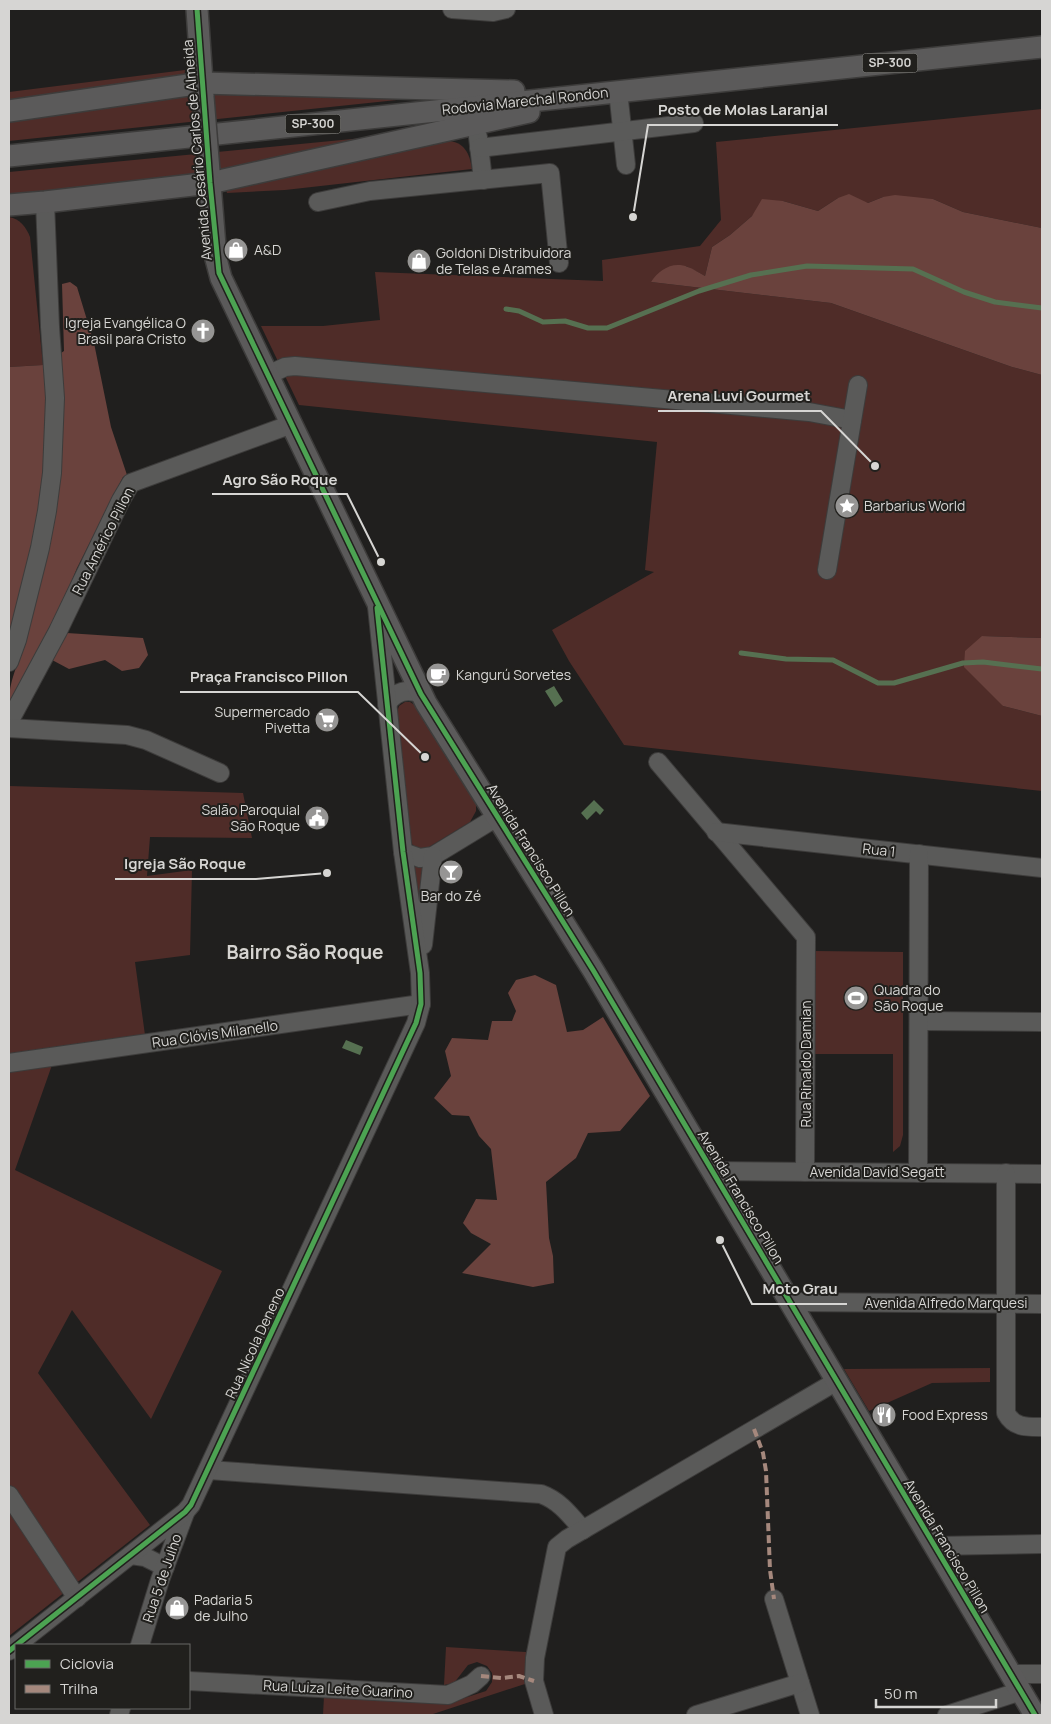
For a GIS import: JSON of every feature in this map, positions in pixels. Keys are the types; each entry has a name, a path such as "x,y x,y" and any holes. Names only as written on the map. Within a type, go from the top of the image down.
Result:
{"main road":[{"name":"Avenida Cesário Carlos de Almeida","path":"197,9 209,177 219,272 421,694"},
{"name":"Rodovia Marechal Rondon","path":"9,156 1042,47"},
{"path":"9,111 203,90 617,91"},
{"path":"9,205 45,202 209,177 477,124 617,91"},
{"name":"Avenida Francisco Pillon","path":"421,694 593,970 1035,1715"}],"street":[{"path":"452,9 493,12 506,9"},
{"path":"617,91 626,165"},
{"path":"479,148 694,123"},
{"path":"477,124 483,180"},
{"path":"318,202 370,192 550,173 559,263"},
{"path":"9,662 13,640 40,548 48,511 52,473 55,398 45,202"},
{"path":"268,375 285,367 295,366 809,412 852,420"},
{"path":"827,570 858,385"},
{"name":"Rua Américo Pillon","path":"9,722 58,630 131,483 292,424"},
{"path":"376,598 403,852 420,973"},
{"path":"386,704 402,691 409,690 421,694"},
{"path":"9,728 127,735 146,740 220,773"},
{"name":"Rua Rinaldo Damian","path":"658,762 806,937 805,1172"},
{"path":"403,852 420,858 433,856 497,817"},
{"name":"Rua 1","path":"716,832 1042,868"},
{"path":"918,1173 919,854"},
{"path":"420,973 433,856"},
{"name":"Rua Nicola Deneno","path":"18,1644 133,1556 148,1541 185,1512 194,1499 416,1023 421,1004 420,973"},
{"name":"Rua Clóvis Milanello","path":"9,1063 421,1004"},
{"path":"919,1021 1042,1022"},
{"name":"Avenida David Segatt","path":"712,1171 1042,1174"},
{"path":"1006,1173 1006,1413 1009,1420 1015,1425 1042,1427"},
{"name":"Avenida Alfredo Marquesi","path":"790,1302 1042,1304"},
{"path":"544,1715 534,1681 535,1658 557,1547 837,1381"},
{"path":"209,1470 541,1494 550,1497 564,1507 583,1530"},
{"path":"9,1495 76,1598"},
{"name":"Rua 5 de Julho","path":"140,1644 164,1568 185,1512"},
{"path":"133,1556 150,1566 164,1568 164,1550 148,1541"},
{"path":"935,1546 1042,1544"},
{"path":"774,1598 810,1715"},
{"path":"947,1715 1016,1683 1042,1674"},
{"name":"Rua Luiza Leite Guarino","path":"190,1681 448,1695 472,1684 481,1676"},
{"path":"696,1715 800,1683"}],"shaded area":[{"path":"185,70 184,80 9,106 9,92"},
{"path":"192,93 193,98 214,96 214,93 435,96 9,141 9,116"},
{"name":"Barbarius World","path":"1042,109 1042,228 963,212 933,199 883,197 868,203 838,198 818,211 783,201 752,216 730,235 712,247 705,276 686,266 651,282 831,303 1012,367 1042,375 1042,638 982,636 1003,706 1042,716 1042,791 624,745 569,661 552,630 654,572 645,570 657,442 299,405 261,326 323,326 380,320 375,272 603,281 602,260 700,246 721,220 716,142"},
{"path":"393,135 229,173 199,172 198,175 9,197 9,172"},
{"path":"442,140 455,142 464,148 472,169 285,190 227,193 226,189"},
{"path":"849,194 868,203 895,195 933,199 963,212 1042,228 1042,375 1012,367 831,303 651,282 662,270 677,265 690,268 705,276 712,247 730,235 752,216 762,199 783,201 818,211 838,198"},
{"path":"9,217 22,224 30,237 43,365 9,367"},
{"path":"70,282 77,287 94,343 111,427 127,475 123,477 77,568 52,630 67,633 143,638 148,655 139,668 122,671 105,660 69,669 39,653 9,706 12,682 25,645 9,655 9,367 43,365 64,351 62,284"},
{"path":"982,636 1042,638 1042,716 1003,706 964,667 965,651"},
{"path":"554,686 563,701 555,707 545,691"},
{"path":"405,702 410,702 416,706 476,801 476,811 470,822 424,850 414,847 411,842 397,712 399,706"},
{"path":"9,786 243,793 252,838 150,837 147,876 192,870 190,955 135,962 145,1035 58,1048 15,1170 222,1271 151,1419 72,1310 38,1373 150,1525 9,1636"},
{"path":"594,800 604,810 600,815 596,811 587,820 581,813"},
{"path":"416,865 426,866 420,911 414,867"},
{"path":"815,951 903,952 903,1135 900,1146 893,1152 893,1054 815,1054"},
{"path":"535,975 556,985 567,1032 583,1030 603,1017 650,1096 620,1131 588,1133 576,1158 546,1182 554,1283 533,1287 462,1273 491,1244 471,1233 463,1223 476,1199 497,1200 491,1149 479,1136 469,1116 452,1115 434,1098 451,1076 445,1051 452,1038 488,1040 492,1021 512,1021 516,1011 508,993 516,980"},
{"path":"346,1040 363,1047 360,1055 342,1048"},
{"path":"990,1368 990,1382 932,1383 869,1411 844,1369"},
{"path":"446,1647 526,1652 534,1681 430,1715 323,1715 324,1696 452,1702 486,1691 492,1682 492,1673 487,1666 477,1662 468,1665 454,1683 444,1685"}],"waterway":[{"path":"506,309 519,311 543,322 565,321 588,328 607,328 699,291 751,275 807,266 913,269 964,292 995,302 1042,308"},
{"path":"741,653 786,659 833,660 878,683 894,683 963,663 983,662 1042,669"}],"marked path":[{"path":"754,1429 763,1453 766,1471 770,1570 774,1599"},
{"path":"481,1676 502,1678 519,1676 534,1681"}],"cycle path":[{"path":"197,9 219,273 421,694 593,970 1035,1715"},
{"path":"18,1644 185,1512 191,1505 416,1023 421,1004 420,973 403,852 377,608"},
{"path":"9,1651 15,1646"}],"place":[{"name":"Posto de Molas Laranjal","path":"633,217"},
{"name":"A&D","path":"236,250"},
{"name":"Goldoni Distribuidora de Telas e Arames","path":"419,261"},
{"name":"Igreja Evangélica O Brasil para Cristo","path":"203,331"},
{"name":"Arena Luvi Gourmet","path":"875,466"},
{"name":"Barbarius World","path":"847,506"},
{"name":"Agro São Roque","path":"381,562"},
{"name":"Kangurú Sorvetes","path":"438,675"},
{"name":"Supermercado Pivetta","path":"327,720"},
{"name":"Praça Francisco Pillon","path":"425,757"},
{"name":"Salão Paroquial São Roque","path":"317,818"},
{"name":"Bar do Zé","path":"451,872"},
{"name":"Igreja São Roque","path":"327,873"},
{"name":"Quadra do São Roque","path":"856,998"},
{"name":"Moto Grau","path":"720,1240"},
{"name":"Food Express","path":"884,1415"},
{"name":"Padaria 5 de Julho","path":"177,1608"}],"district":[{"name":"Bairro São Roque","path":"305,952"}]}
